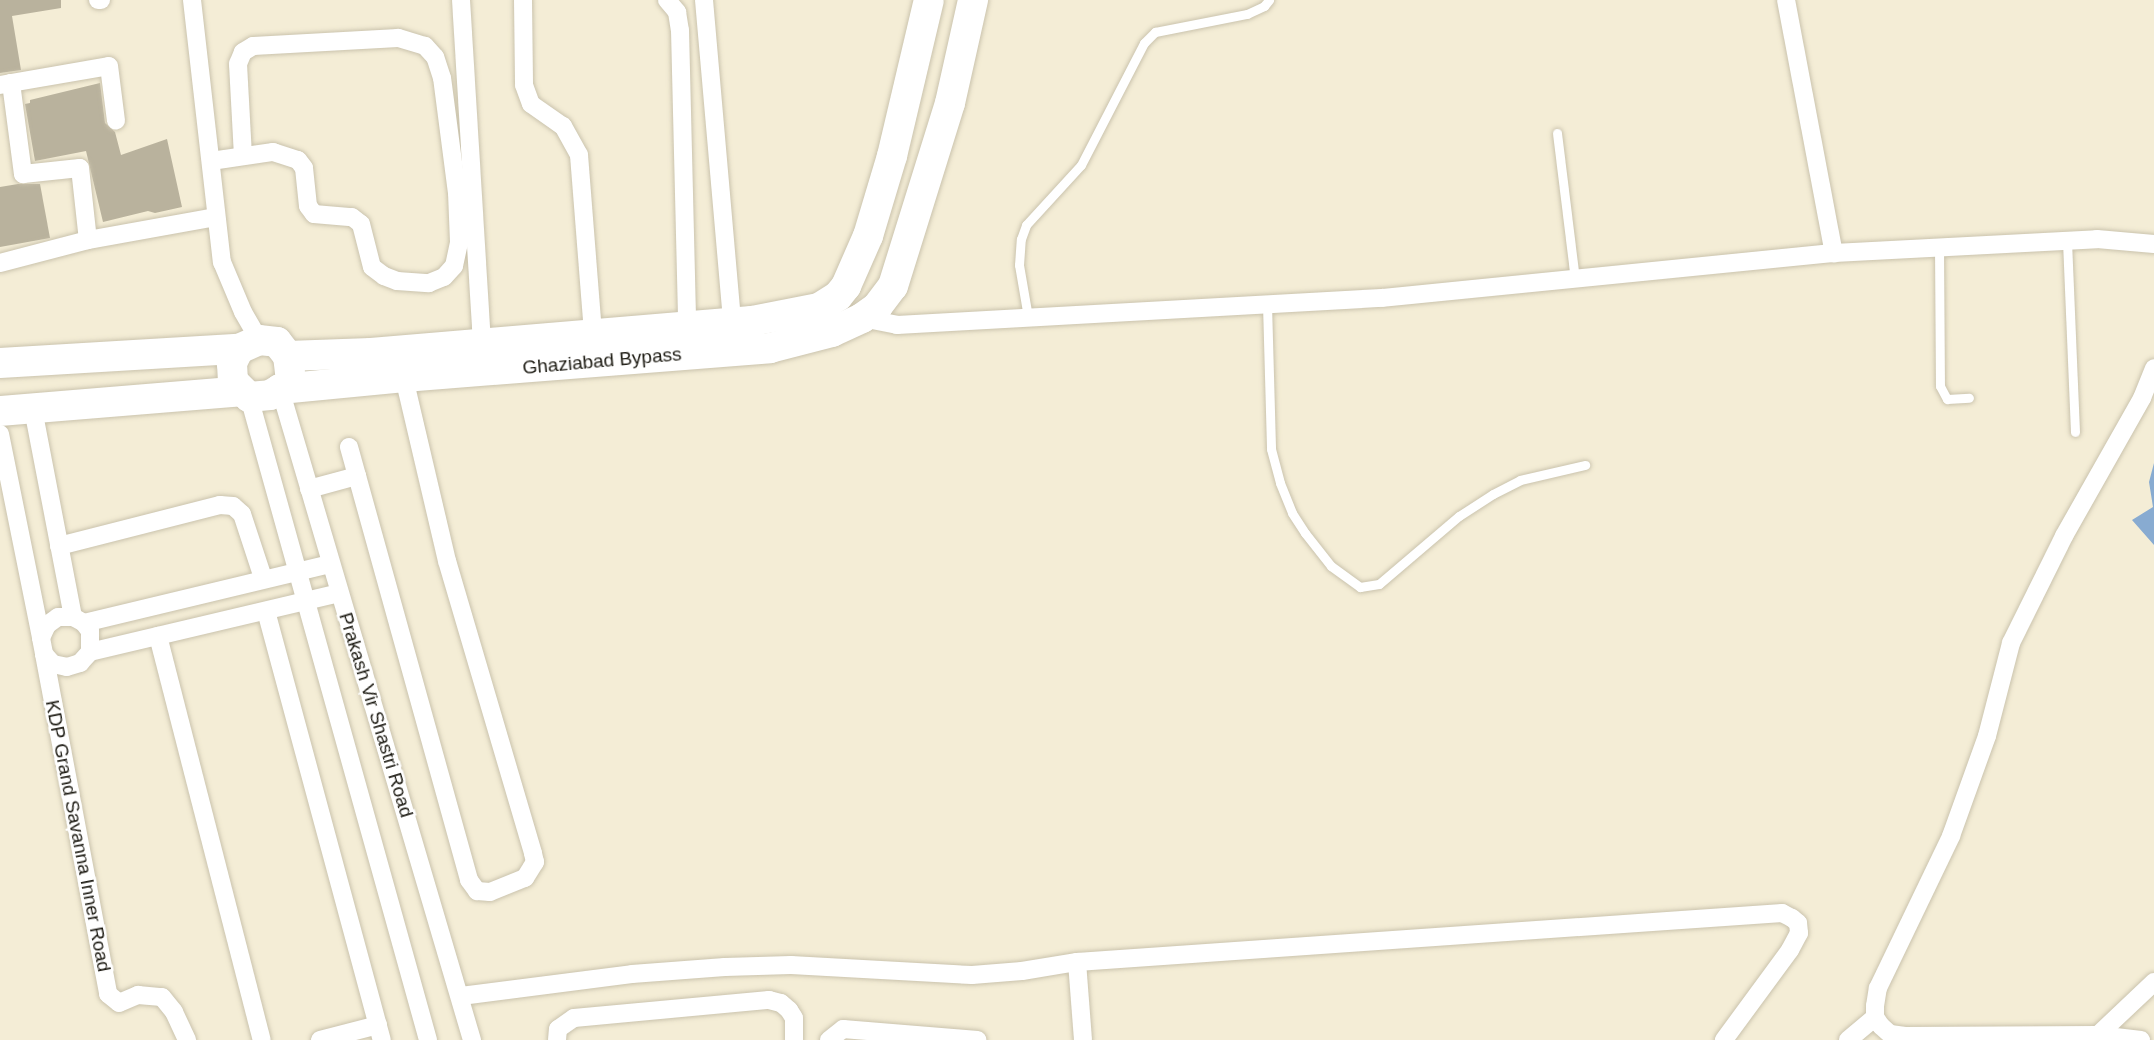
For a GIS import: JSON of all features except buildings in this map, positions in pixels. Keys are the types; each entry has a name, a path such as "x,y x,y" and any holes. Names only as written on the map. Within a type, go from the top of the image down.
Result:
{"highway":[{"name":"Ghaziabad Bypass","path":"288,356 371,353 732,322 806,312 838,296 846,286 868,236 892,156 929,0"},
{"name":"Ghaziabad Bypass","path":"0,411 245,394 270,395 280,389 404,377 770,348 832,332 862,318 877,307 893,286 926,187 961,54 967,1"},
{"path":"919,45 961,54"},
{"path":"0,363 277,342 288,356 291,368 287,382 280,389"},
{"path":"245,394 233,381 232,363 249,344"}],"street":[{"path":"192,0 216,217 226,273 249,344"},
{"path":"461,0 482,342"},
{"path":"523,0 524,85 531,104 563,126 579,155 593,334"},
{"path":"667,0 677,12 680,30 687,326"},
{"path":"704,0 732,322"},
{"path":"1786,0 1833,253"},
{"path":"211,160 273,152 285,153 298,160 304,169 308,206 314,214 352,217 361,224 372,267 384,276 397,281 429,283 444,277 454,266 459,242 457,193 445,104 435,57 425,46 398,38 253,46 243,52 237,64 243,155"},
{"path":"88,240 80,167 23,174 5,84 109,66 116,121"},
{"path":"0,263 88,240 216,217"},
{"path":"862,318 897,325 1382,298 1833,253 2097,239 2154,244"},
{"path":"1848,1040 1875,1017 1878,988 1932,880 1983,749 2011,643 2064,536 2142,398 2154,368"},
{"path":"349,447 469,880 482,894 518,882 531,872 533,853 447,561 404,377"},
{"name":"Prakash Vir Shastri Road","path":"280,389 472,1040"},
{"name":"Prakash Vir Shastri Road","path":"245,394 428,1040"},
{"path":"33,409 59,546 78,620 90,631 90,652"},
{"path":"0,434 3,468 42,646 53,664 67,667 80,663 90,652 339,593"},
{"path":"309,489 357,476"},
{"path":"59,546 220,505 233,506 242,514 263,578"},
{"path":"42,646 47,625 58,617 78,620 330,564"},
{"path":"266,611 380,1033 320,1040"},
{"path":"158,636 262,1040"},
{"name":"KDP Grand Savanna Inner Road","path":"42,646 108,994 119,1003 138,995 162,997 174,1012 187,1040"},
{"path":"461,996 632,974 725,967 790,965 972,975 1022,971 1077,962 1782,913 1792,918 1798,923 1799,933 1790,950 1720,1040"},
{"path":"1077,962 1083,1040"},
{"path":"2099,1038 2154,982"},
{"path":"557,1040 558,1029 575,1018 769,1000 781,1003 794,1018 794,1040"},
{"path":"1875,1017 1890,1034 1905,1036 2141,1040"},
{"path":"829,1040 843,1029 978,1040"}],"lane":[{"path":"1028,317 1019,265 1021,239 1026,225 1081,165 1144,43 1155,32 1247,15 1264,6 1269,0"},
{"path":"1557,133 1575,279"},
{"path":"2067,241 2075,432"},
{"path":"1939,247 1940,386 1947,398 1969,398"},
{"path":"1267,304 1270,449 1280,483 1292,513 1305,533 1331,566 1360,587 1378,584 1459,516 1493,494 1520,480 1585,465"}],"water":[{"path":"2154,463 2154,545 2132,520 2153,507 2149,482"}]}
